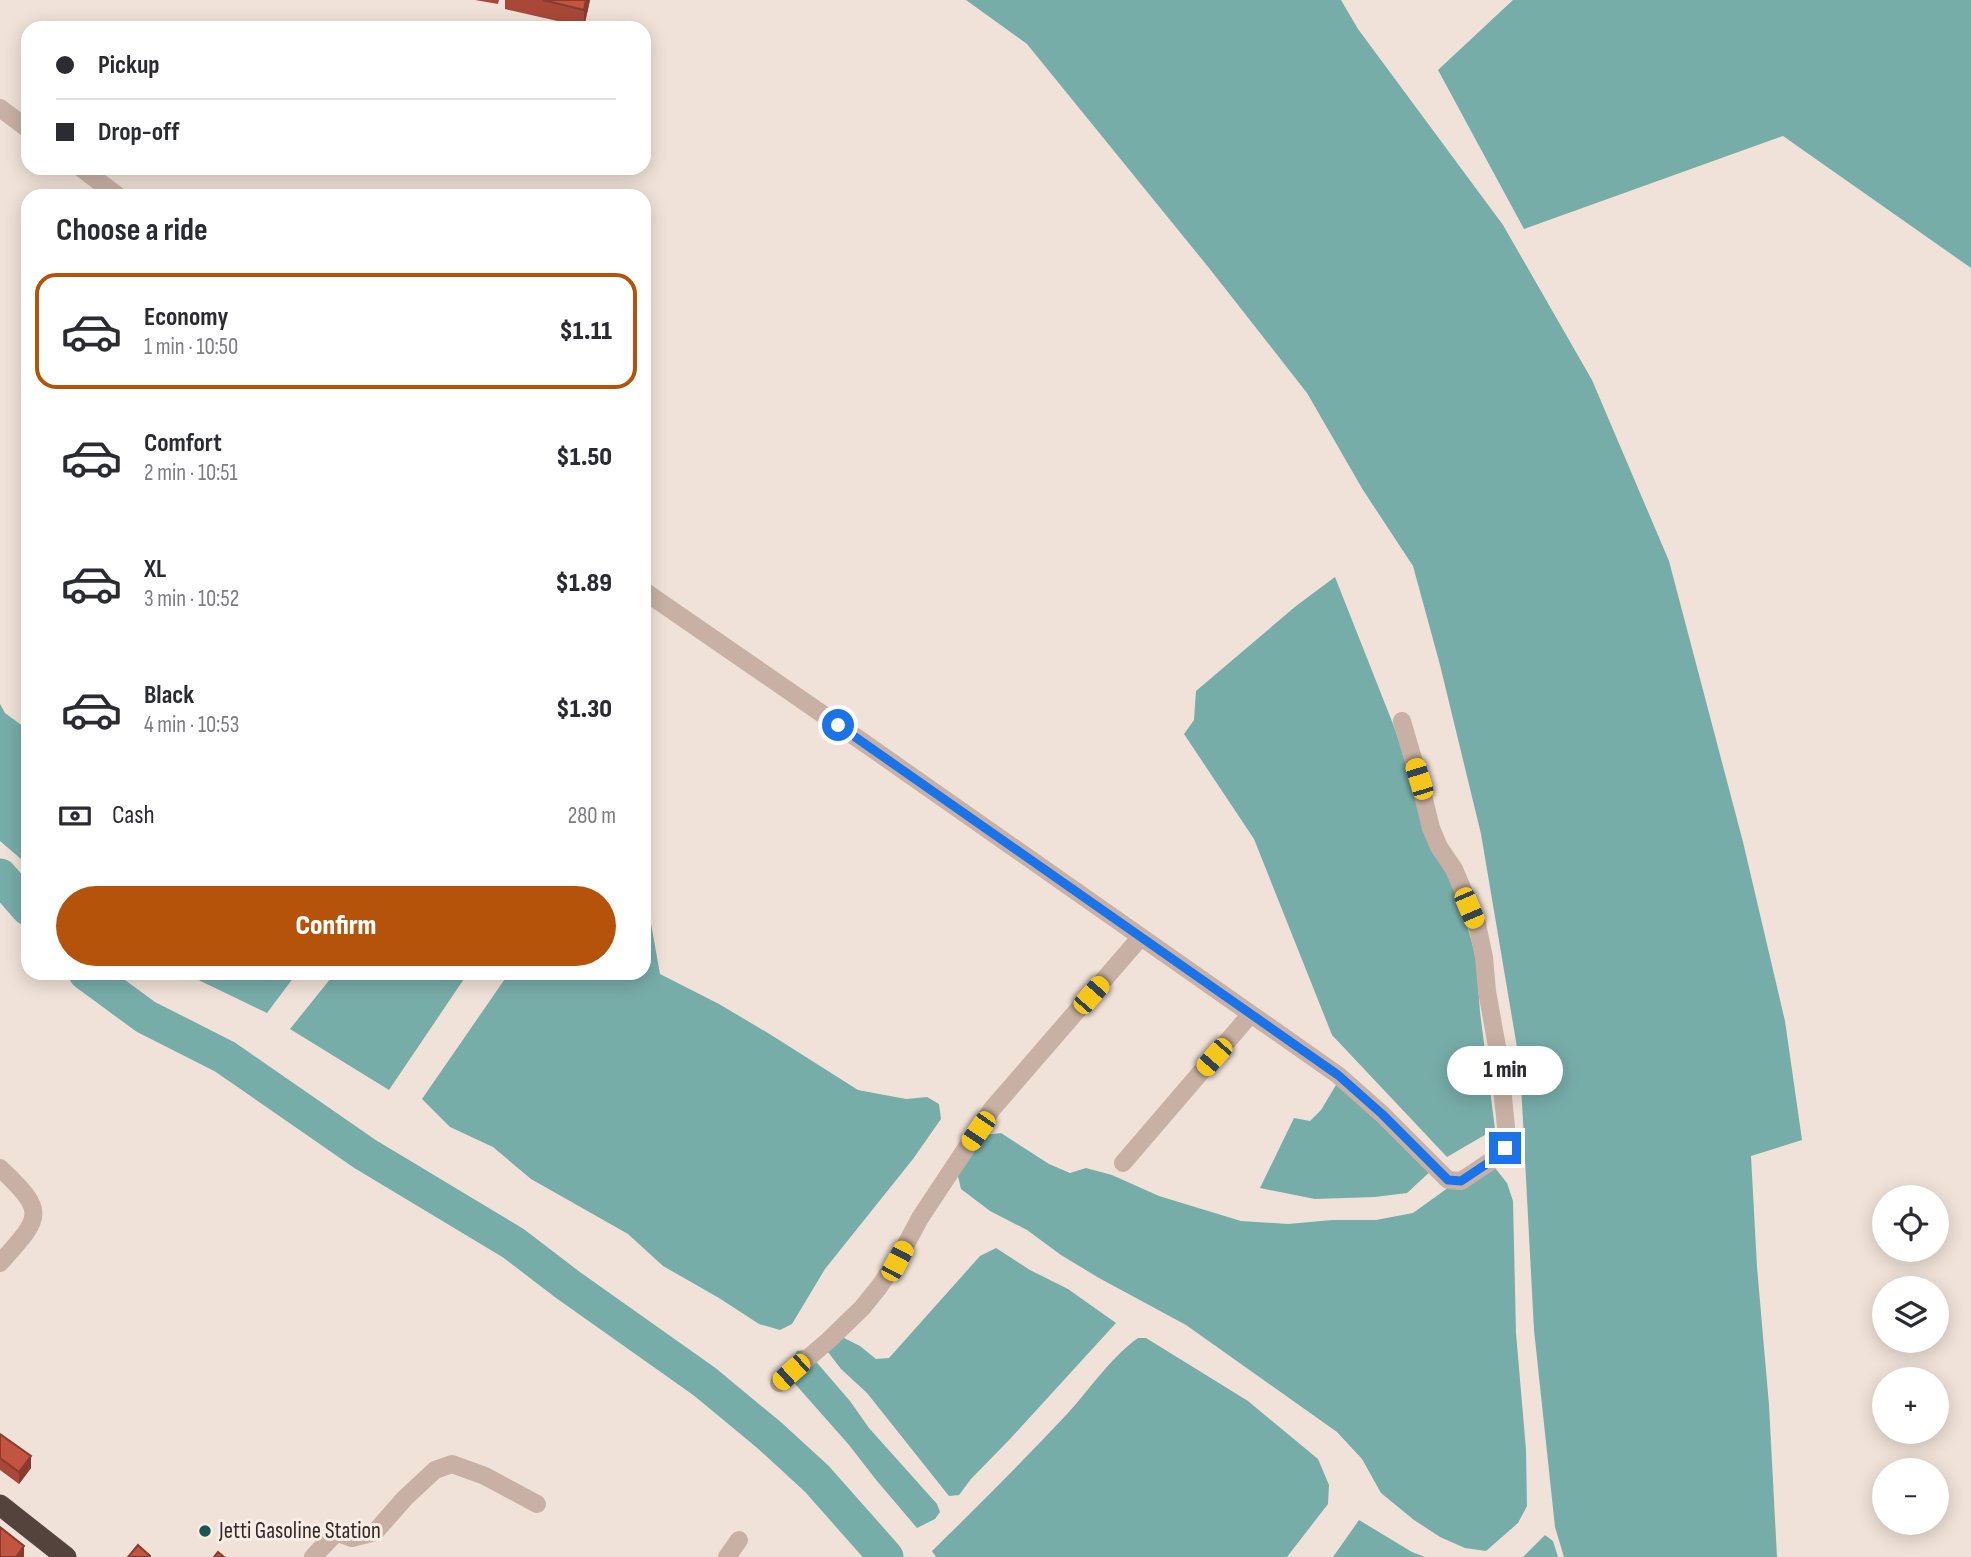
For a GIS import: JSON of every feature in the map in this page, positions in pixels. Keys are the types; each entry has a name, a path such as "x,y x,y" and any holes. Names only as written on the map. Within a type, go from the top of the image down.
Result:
{"highway":[{"path":"0,1505 66,1557"}],"street":[{"path":"0,108 21,124"},
{"path":"90,175 109,189"},
{"path":"651,597 1338,1075 1382,1114 1448,1180 1461,1181 1497,1157 1505,1148 1507,1139 1500,1072 1482,946 1476,924 1454,869 1439,847 1431,828 1402,721"},
{"path":"779,1383 829,1340 870,1298 897,1261 920,1218 992,1109 1140,938"},
{"path":"1123,1163 1250,1015"},
{"path":"0,1168 22,1189 34,1211 29,1231 0,1263"},
{"path":"313,1557 339,1533 352,1538 375,1532 435,1470 452,1464 485,1476 537,1504"},
{"path":"727,1557 739,1540"}],"water":[{"path":"966,0 1341,0 1358,29 1503,225 1592,380 1669,561 1743,842 1785,1021 1802,1140 1751,1156 1777,1557 1564,1557 1555,1527 1534,1330 1520,1065 1481,834 1413,566 1363,490 1307,393 1209,268 1027,44"},
{"path":"1513,0 1971,0 1971,268 1783,136 1524,229 1438,70"},
{"path":"1335,577 1462,907 1476,957 1495,1129 1447,1157 1332,1035 1254,839 1184,734 1194,720 1196,691 1296,606"},
{"path":"0,704 5,713 21,725 21,859 0,841"},
{"path":"651,923 660,974 719,1004 858,1090 906,1099 927,1097 939,1104 941,1119 913,1159 825,1269 792,1324 780,1330 759,1324 663,1266 628,1234 531,1179 493,1147 450,1127 422,1099 504,980 651,980"},
{"path":"199,980 292,980 267,1013"},
{"path":"329,980 463,980 389,1090 290,1029"},
{"path":"1339,1080 1433,1169 1407,1193 1375,1197 1315,1199 1260,1188 1294,1118 1310,1121 1321,1110"},
{"path":"1001,1133 1049,1164 1070,1173 1086,1168 1112,1175 1159,1196 1241,1221 1288,1224 1376,1220 1413,1213 1488,1159 1507,1183 1513,1201 1516,1333 1526,1450 1527,1506 1518,1523 1486,1551 1465,1548 1440,1537 1381,1493 1362,1459 1337,1432 1186,1325 1099,1278 1027,1230 990,1211 961,1189 957,1172 984,1135"},
{"path":"996,1248 1030,1270 1068,1289 1116,1323 959,1495 949,1496 867,1393 841,1369 828,1352 842,1337 860,1346 876,1359 889,1358 980,1256"},
{"path":"1138,1338 1146,1338 1248,1401 1318,1459 1329,1485 1328,1504 1287,1557 936,1557 932,1551 1051,1431 1118,1355"},
{"path":"806,1350 850,1401 869,1428 937,1504 940,1512 935,1519 917,1528 789,1377 791,1361 797,1351"},
{"path":"1359,1520 1412,1552 1425,1557 1333,1557"},
{"path":"1545,1535 1553,1541 1558,1557 1523,1557"}],"building":[{"path":"543,0 586,0 584,10"},
{"path":"0,1434 31,1456 19,1472 0,1458"},
{"path":"0,1527 24,1546 16,1557 0,1557"},
{"path":"138,1545 150,1556 150,1557 128,1557"}],"waterway":[{"path":"0,876 21,900"},
{"path":"96,980 146,1017 225,1057 365,1154 513,1243 705,1382 817,1479 886,1557"}],"place":[{"name":"Jetti Gasoline Station","path":"205,1531"}],"route":[{"path":"838,725 1207,986 1338,1075 1382,1114 1448,1180 1461,1181 1497,1157 1505,1148"}]}
